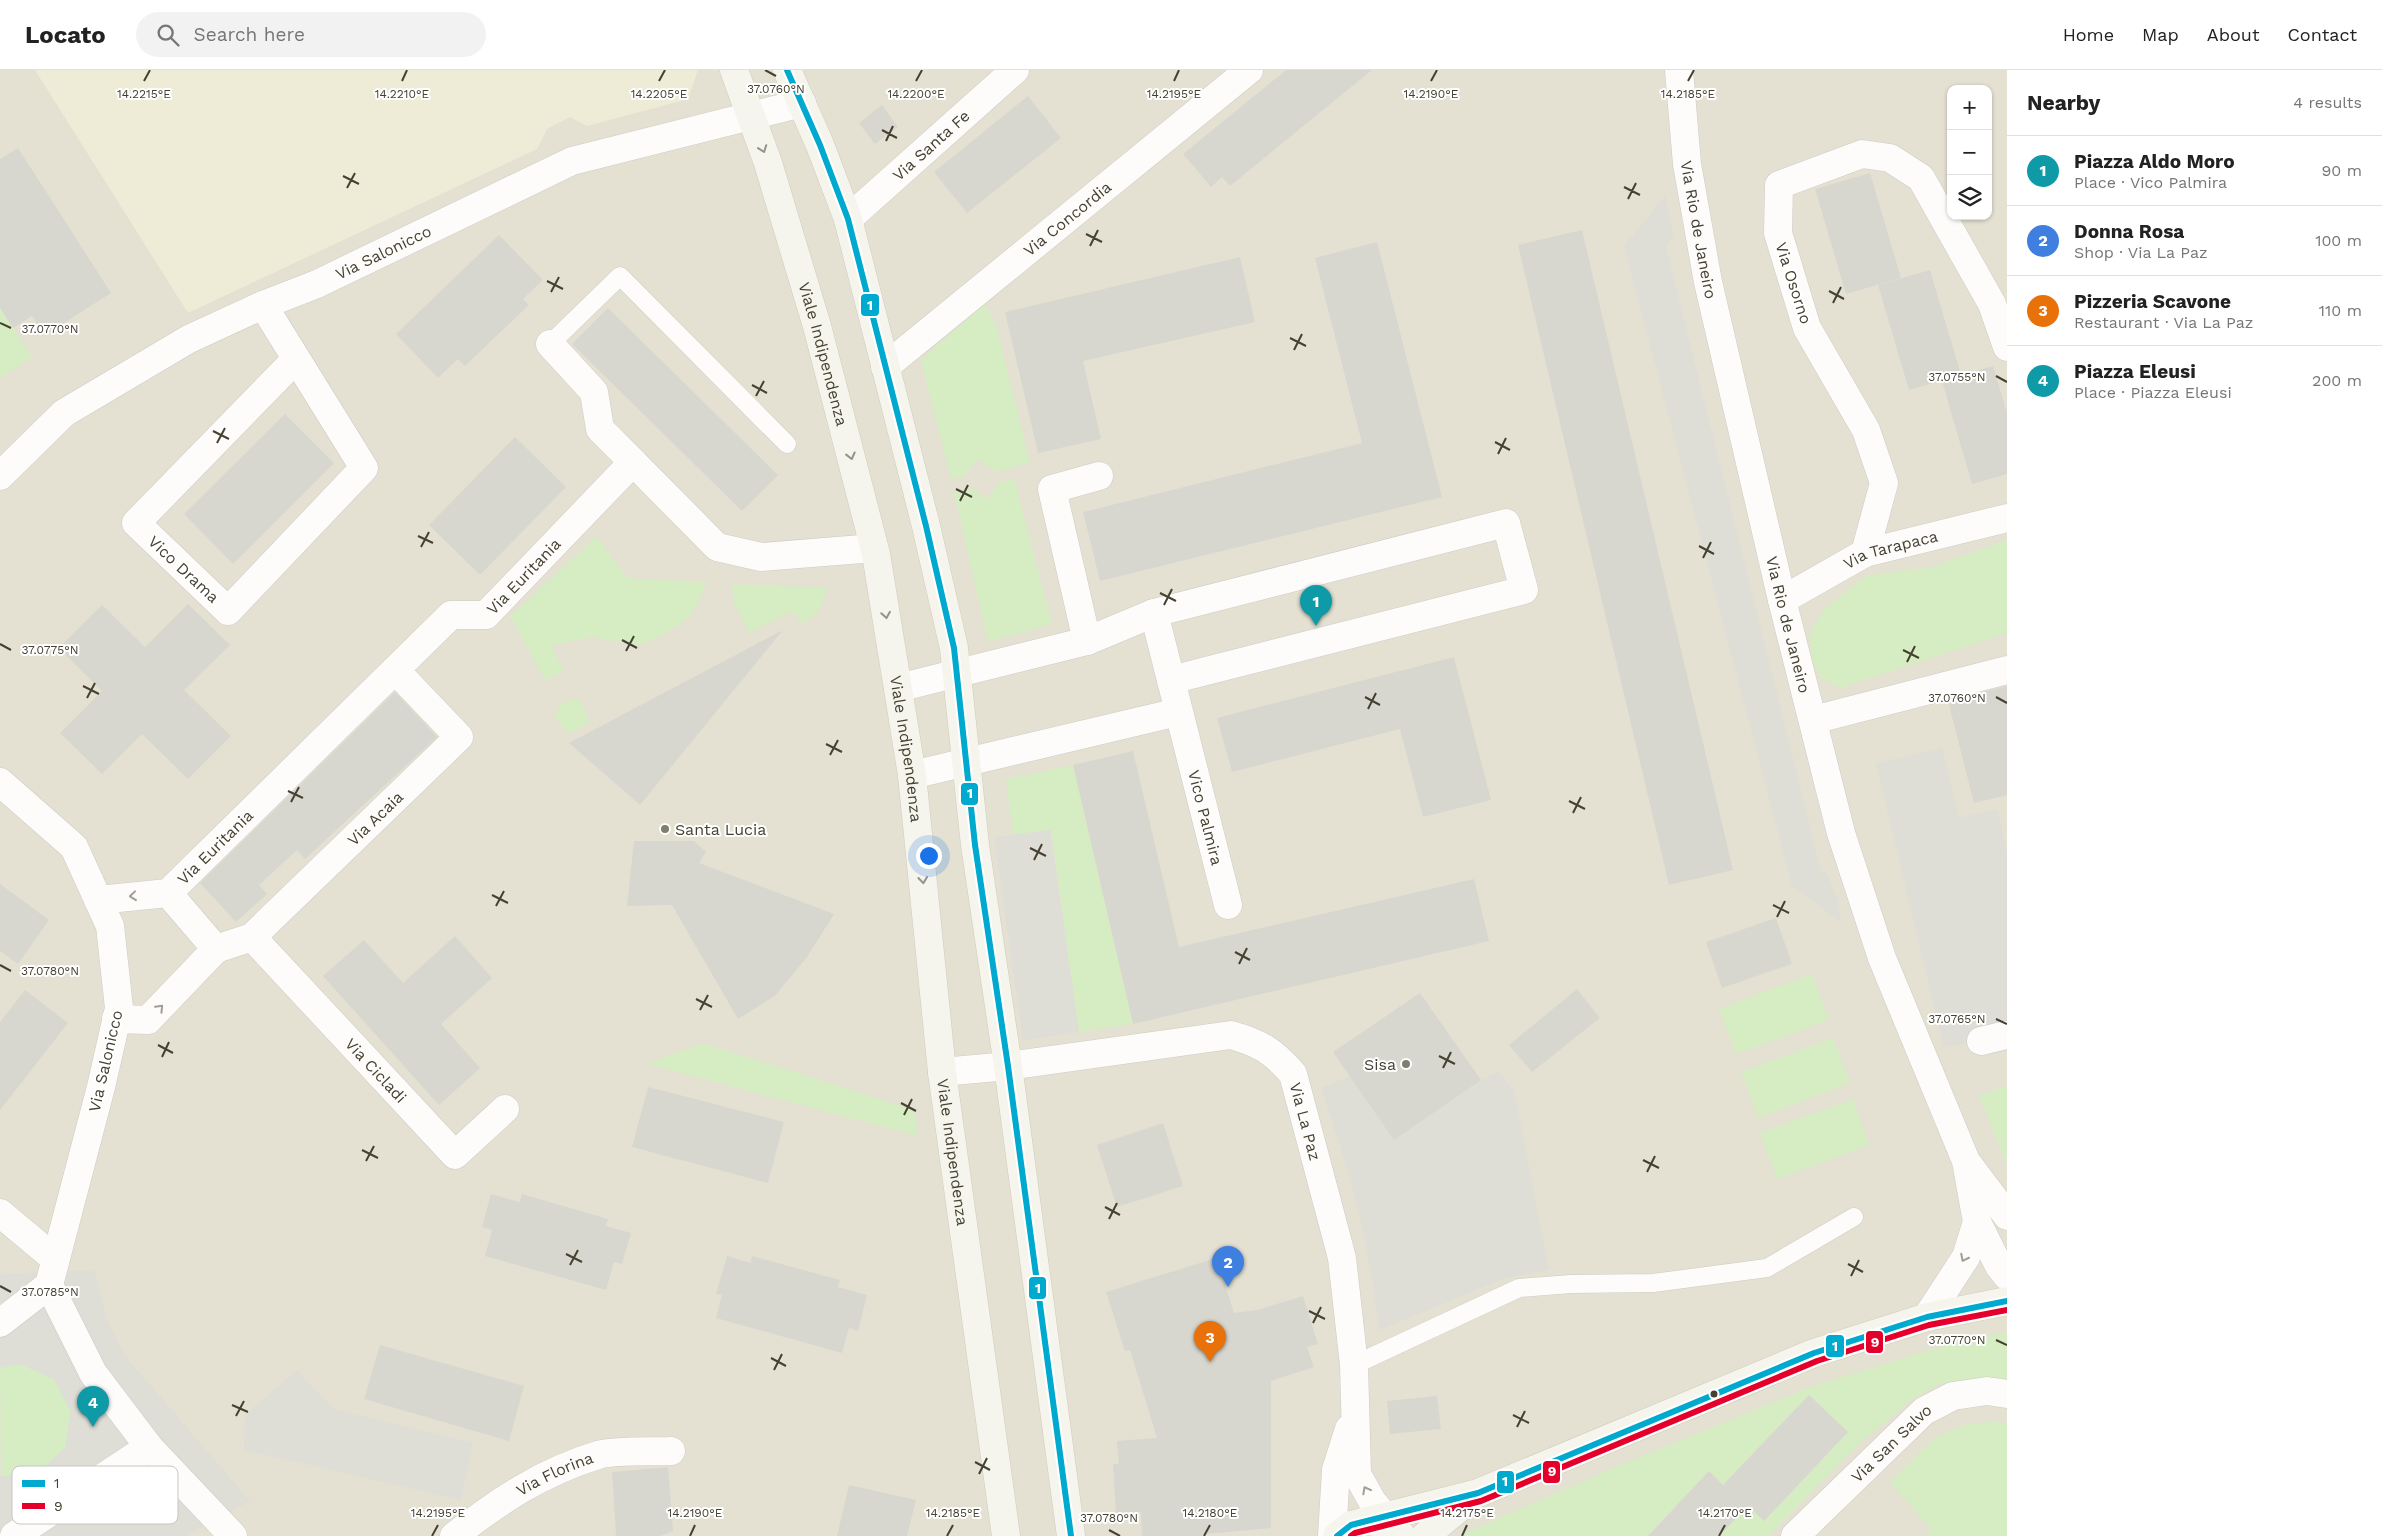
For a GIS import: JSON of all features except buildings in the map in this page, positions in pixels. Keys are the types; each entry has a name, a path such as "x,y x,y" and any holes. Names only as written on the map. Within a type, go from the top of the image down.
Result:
{"street":[{"name":"Viale Indipendenza","path":"734,70 768,163 817,326 874,548 912,774 942,1072 1006,1536"},
{"path":"787,70 848,219 926,526 954,648 975,845 1008,1066 1071,1536"},
{"name":"Via Santa Fe","path":"848,219 1015,70"},
{"name":"Via Concordia","path":"885,366 1249,70"},
{"name":"Via Rio de Janeiro","path":"1679,70 1687,164 1708,282 1782,600 1841,833 1882,958 1966,1161"},
{"name":"Via Salonicco","path":"0,476 64,412 189,339 263,305 317,284 572,161 802,103"},
{"name":"Via Osorno","path":"1864,553 1884,484 1866,430 1807,328 1778,233 1779,185 1862,154 1890,158 1921,178 1999,300 2007,347"},
{"name":"Vico Drama","path":"263,305 364,468 228,611 136,523 296,359"},
{"path":"550,344 594,392 600,429 717,547 762,557 874,548"},
{"name":"Via Euritania","path":"98,900 168,893 451,615 486,615 633,462"},
{"path":"1087,641 1052,489 1099,476"},
{"name":"Via Tarapaca","path":"1782,600 1864,553 2007,518"},
{"path":"898,688 1087,641 1154,613 1506,523 1524,590 1171,680"},
{"name":"Vico Palmira","path":"1154,613 1228,905"},
{"name":"Via Acaia","path":"116,1019 148,1020 216,949 252,937 459,737 395,670"},
{"path":"1813,720 2007,670"},
{"path":"912,774 1181,722"},
{"name":"Via Salonicco","path":"0,782 74,847 110,926 119,1008 49,1286"},
{"path":"168,893 216,949"},
{"name":"Via Cicladi","path":"252,937 455,1155 505,1109"},
{"name":"Via La Paz","path":"942,1072 1008,1066 1231,1035 1255,1042 1276,1055 1293,1074 1342,1258 1354,1365 1354,1411"},
{"path":"1966,1161 2007,1216"},
{"path":"1966,1161 1977,1222 1999,1266 2007,1276"},
{"path":"0,1213 56,1259"},
{"path":"1927,1317 1966,1257 1977,1222"},
{"path":"0,1323 49,1286 93,1373 148,1447 166,1466"},
{"path":"1338,1536 1350,1525 1386,1525 1478,1493 1814,1353 1927,1317 2007,1301"},
{"name":"Via San Salvo","path":"1795,1536 1924,1411 1953,1396 1987,1391 2007,1394"},
{"path":"1354,1411 1357,1474 1386,1525"},
{"path":"1332,1536 1336,1470 1354,1411"},
{"path":"119,1466 148,1447"},
{"name":"Via Florina","path":"454,1536 499,1501 526,1485 599,1455 671,1452"},
{"path":"178,1478 233,1536"},
{"path":"1425,1536 1478,1493"},
{"path":"14,1536 32,1524"}],"lane":[{"path":"550,344 620,276 788,444"},
{"path":"1354,1365 1519,1288 1571,1284 1653,1283 1767,1268 1854,1217"}],"shaded area":[{"path":"0,70 2007,70 2007,1536 0,1536"},
{"path":"35,70 698,70 688,99 587,126 570,117 547,129 537,149 188,313"},
{"path":"1665,196 1674,236 1666,247 1821,871 1827,873 1838,901 1841,922 1792,886 1624,246"},
{"path":"1942,748 1959,818 1997,809 2007,852 2007,1033 1944,1048 1876,763"},
{"path":"1050,830 1079,1032 1023,1040 994,837"},
{"path":"1498,1072 1514,1090 1549,1270 1505,1278 1379,1330 1374,1290 1362,1226 1348,1170 1321,1088 1350,1076 1481,1080"},
{"path":"94,1270 106,1317 123,1354 250,1501 186,1536 0,1536 0,1476 12,1475 12,1524 178,1524 178,1466 46,1466 65,1448 71,1412 54,1379 20,1364 0,1368 0,1274"},
{"path":"297,1370 334,1409 473,1443 461,1500 244,1450 245,1415"}],"green space":[{"path":"984,304 996,324 1030,463 996,472 977,459 965,476 951,479 921,360"},
{"path":"0,308 32,357 0,378"},
{"path":"1014,478 1052,624 988,642 954,492 971,488 987,499 999,483"},
{"path":"597,536 627,578 706,582 701,597 695,608 682,623 639,646 594,637 551,645 564,672 545,680 510,616"},
{"path":"2007,540 2007,633 1840,688 1821,678 1811,659 1810,634 1824,609 1865,576 1931,567"},
{"path":"732,584 829,588 818,612 803,625 793,611 749,633 734,603"},
{"path":"579,698 590,722 568,734 553,714 561,711 558,704"},
{"path":"1073,765 1133,1024 1079,1032 1051,830 1013,835 1006,779"},
{"path":"1812,974 1829,1020 1736,1054 1719,1009"},
{"path":"1833,1038 1850,1083 1758,1118 1741,1072"},
{"path":"703,1043 914,1110 918,1136 647,1064"},
{"path":"2007,1086 2007,1165 1979,1095"},
{"path":"1853,1099 1869,1145 1777,1179 1760,1133"},
{"path":"2007,1332 2007,1380 1985,1377 1939,1384 1910,1401 1862,1441 1769,1536 1719,1536 1748,1506 1764,1521 1848,1432 1809,1395 1723,1485 1709,1471 1648,1536 1458,1536 1616,1467 1810,1387 1939,1347"},
{"path":"20,1364 54,1379 71,1412 65,1448 46,1466 12,1466 12,1475 1,1476 0,1368"},
{"path":"1996,1421 2007,1424 2007,1536 1925,1536 1931,1529 1890,1482 1936,1437 1961,1426"}],"transit line":[{"name":"1","path":"787,70 820,145 848,219 926,526 954,648 975,845 1008,1066 1071,1536"},
{"name":"1","path":"1337,1536 1351,1525 1478,1493 1814,1353 1927,1317 2007,1301"},
{"name":"9","path":"1351,1536 1355,1533 1481,1501 1817,1361 1929,1325 2007,1310"}],"place":[{"name":"Piazza Aldo Moro","path":"1316,626"},
{"name":"Santa Lucia","path":"665,829"},
{"name":"Sisa","path":"1406,1064"},
{"name":"Donna Rosa","path":"1228,1287"},
{"name":"Pizzeria Scavone","path":"1210,1362"},
{"name":"Piazza Eleusi","path":"93,1427"}]}
